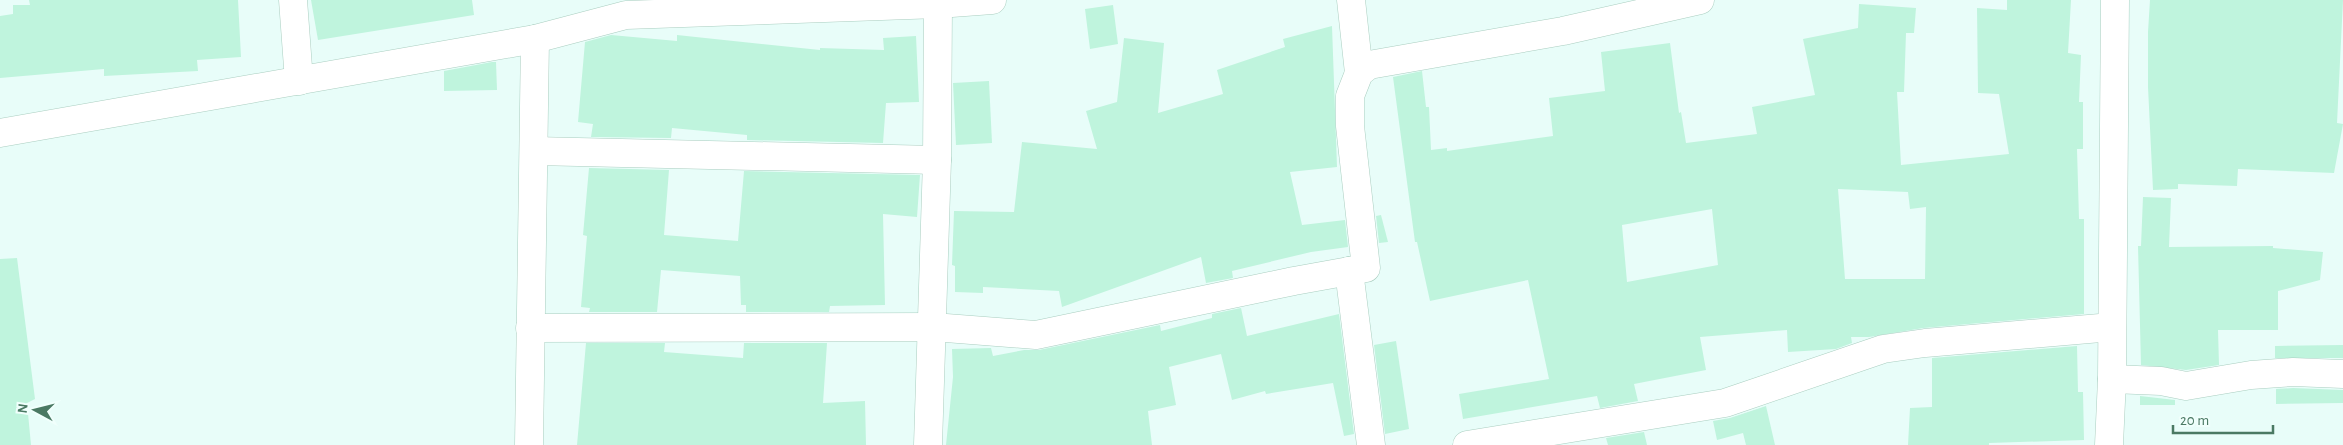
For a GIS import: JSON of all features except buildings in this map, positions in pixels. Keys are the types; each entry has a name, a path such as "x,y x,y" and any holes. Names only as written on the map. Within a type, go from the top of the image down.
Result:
{"street":[{"path":"293,0 300,81"},
{"path":"0,133 535,39 626,8 938,4 992,0"},
{"path":"530,328 933,327 1036,335 1366,268 1350,126 1350,96 1359,73 1351,0"},
{"path":"1359,73 1369,65 1563,31 1700,0"},
{"path":"2109,445 2112,380 2114,0"},
{"path":"928,445 937,160 938,4"},
{"path":"529,445 535,39"},
{"path":"534,151 937,160"},
{"path":"1349,271 1371,445"},
{"path":"1467,445 1725,403 1883,349 1925,343 2112,327"},
{"path":"2112,380 2162,381 2186,386 2251,375 2293,372 2343,374"}]}
